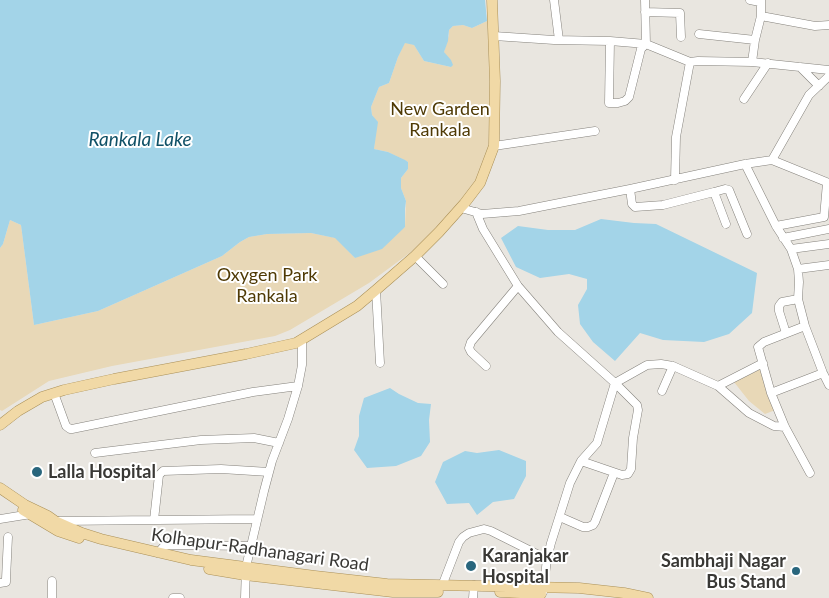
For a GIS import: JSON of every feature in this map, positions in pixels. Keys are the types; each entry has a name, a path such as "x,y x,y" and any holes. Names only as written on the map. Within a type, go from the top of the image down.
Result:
{"main road":[{"path":"0,425 23,408 42,397 54,393 114,379 288,345 302,339 357,306 376,290 415,256 460,208 480,183 494,146 495,81 492,0"},
{"name":"Kolhapur-Radhanagari Road","path":"0,488 25,505 82,533 158,553 246,571 387,584 442,586 473,592 528,586 543,590"},
{"path":"0,495 58,531 92,543 156,559 393,592 473,592 585,588 648,598"},
{"path":"543,590 604,598"}],"street":[{"path":"554,0 559,40"},
{"path":"610,41 609,103 618,103 629,98 641,49 646,44 646,0"},
{"path":"750,0 761,1 761,16 752,62"},
{"path":"646,12 680,14 681,37"},
{"path":"761,16 815,26 829,25"},
{"path":"699,34 755,40"},
{"path":"494,36 646,44 690,62 752,62 829,70"},
{"path":"675,180 676,137 690,62"},
{"path":"744,99 768,63"},
{"path":"800,67 818,86"},
{"path":"772,160 809,95 829,76"},
{"path":"494,146 596,131"},
{"path":"460,208 482,214 519,211 772,160 828,183 826,217 776,226"},
{"path":"745,164 776,226 791,249 798,269 798,299 806,326 829,385"},
{"path":"630,189 632,204 635,207 663,205 725,189 729,190 747,234"},
{"path":"714,192 726,224"},
{"path":"476,212 491,244 518,286 558,332 637,405 638,410 633,431 631,469 628,474 622,475 581,461"},
{"path":"783,238 829,230"},
{"path":"791,249 829,244"},
{"path":"415,256 443,284"},
{"path":"798,269 829,265"},
{"path":"486,366 471,352 469,348 471,342 518,286"},
{"path":"376,290 380,363"},
{"path":"786,333 779,306 782,302 798,299"},
{"path":"806,326 764,342 758,347 771,393 785,427 810,473"},
{"path":"245,598 246,571 257,519 269,472 298,386 302,365 302,339"},
{"path":"718,386 763,363"},
{"path":"543,590 547,559 570,483 581,461 596,442 615,383 647,365 661,364 673,366 718,386 749,413 774,426 785,427"},
{"path":"662,391 673,366"},
{"path":"771,393 823,373"},
{"path":"54,393 66,426 72,429 253,392 298,386"},
{"path":"95,453 201,440 254,438 279,443"},
{"path":"154,520 159,475 162,471 222,470 269,472"},
{"path":"560,517 583,527 593,526 614,472"},
{"path":"0,518 30,514"},
{"path":"55,521 257,519"},
{"path":"442,586 463,537 484,529 491,530 547,559"},
{"path":"0,583 6,582 8,537"},
{"path":"158,553 164,546 169,545 252,546"},
{"path":"52,582 52,598"},
{"path":"173,598 180,598"}],"green space":[{"name":"Oxygen Park Rankala","path":"493,20 494,146 480,183 415,249 369,283 290,330 275,336 112,366 49,381 2,411 0,410 0,248 10,220 21,225 34,325 98,311 222,256 249,237 267,234 311,233 336,238 355,258 405,227 406,201 401,188 401,178 408,169 408,162 388,152 374,149 377,122 372,115 371,107 379,87 389,83 405,42 414,45 424,61 451,67 444,52 449,30 453,26 463,25 472,28"},
{"path":"763,363 778,409 765,414 749,401 734,382"}],"water":[{"name":"Rankala Lake","path":"0,0 485,0 487,21 472,28 463,25 453,26 449,30 444,52 451,60 453,65 451,67 424,61 414,45 405,43 389,83 379,87 371,107 372,115 378,122 374,149 388,152 408,162 408,169 401,178 401,188 406,201 405,227 382,249 355,258 335,238 311,233 267,234 249,237 222,256 98,311 34,325 21,225 10,220 0,248"},
{"path":"601,219 656,224 757,273 752,313 729,334 704,342 663,340 640,333 615,361 593,342 580,324 578,305 587,289 587,279 569,274 540,278 516,267 501,238 518,226 548,230 575,230"},
{"path":"390,388 418,403 431,404 429,420 430,442 421,456 396,466 367,468 354,450 359,436 359,416 364,398"},
{"path":"499,450 526,461 526,476 514,499 493,502 477,515 469,503 447,504 435,482 443,462 465,451 477,453"}],"place":[{"name":"Lalla Hospital","path":"37,472"},
{"name":"Karanjakar Hospital","path":"471,566"},
{"name":"Sambhaji Nagar Bus Stand","path":"796,571"}],"park label":[{"name":"New Garden Rankala","path":"440,119"}]}
